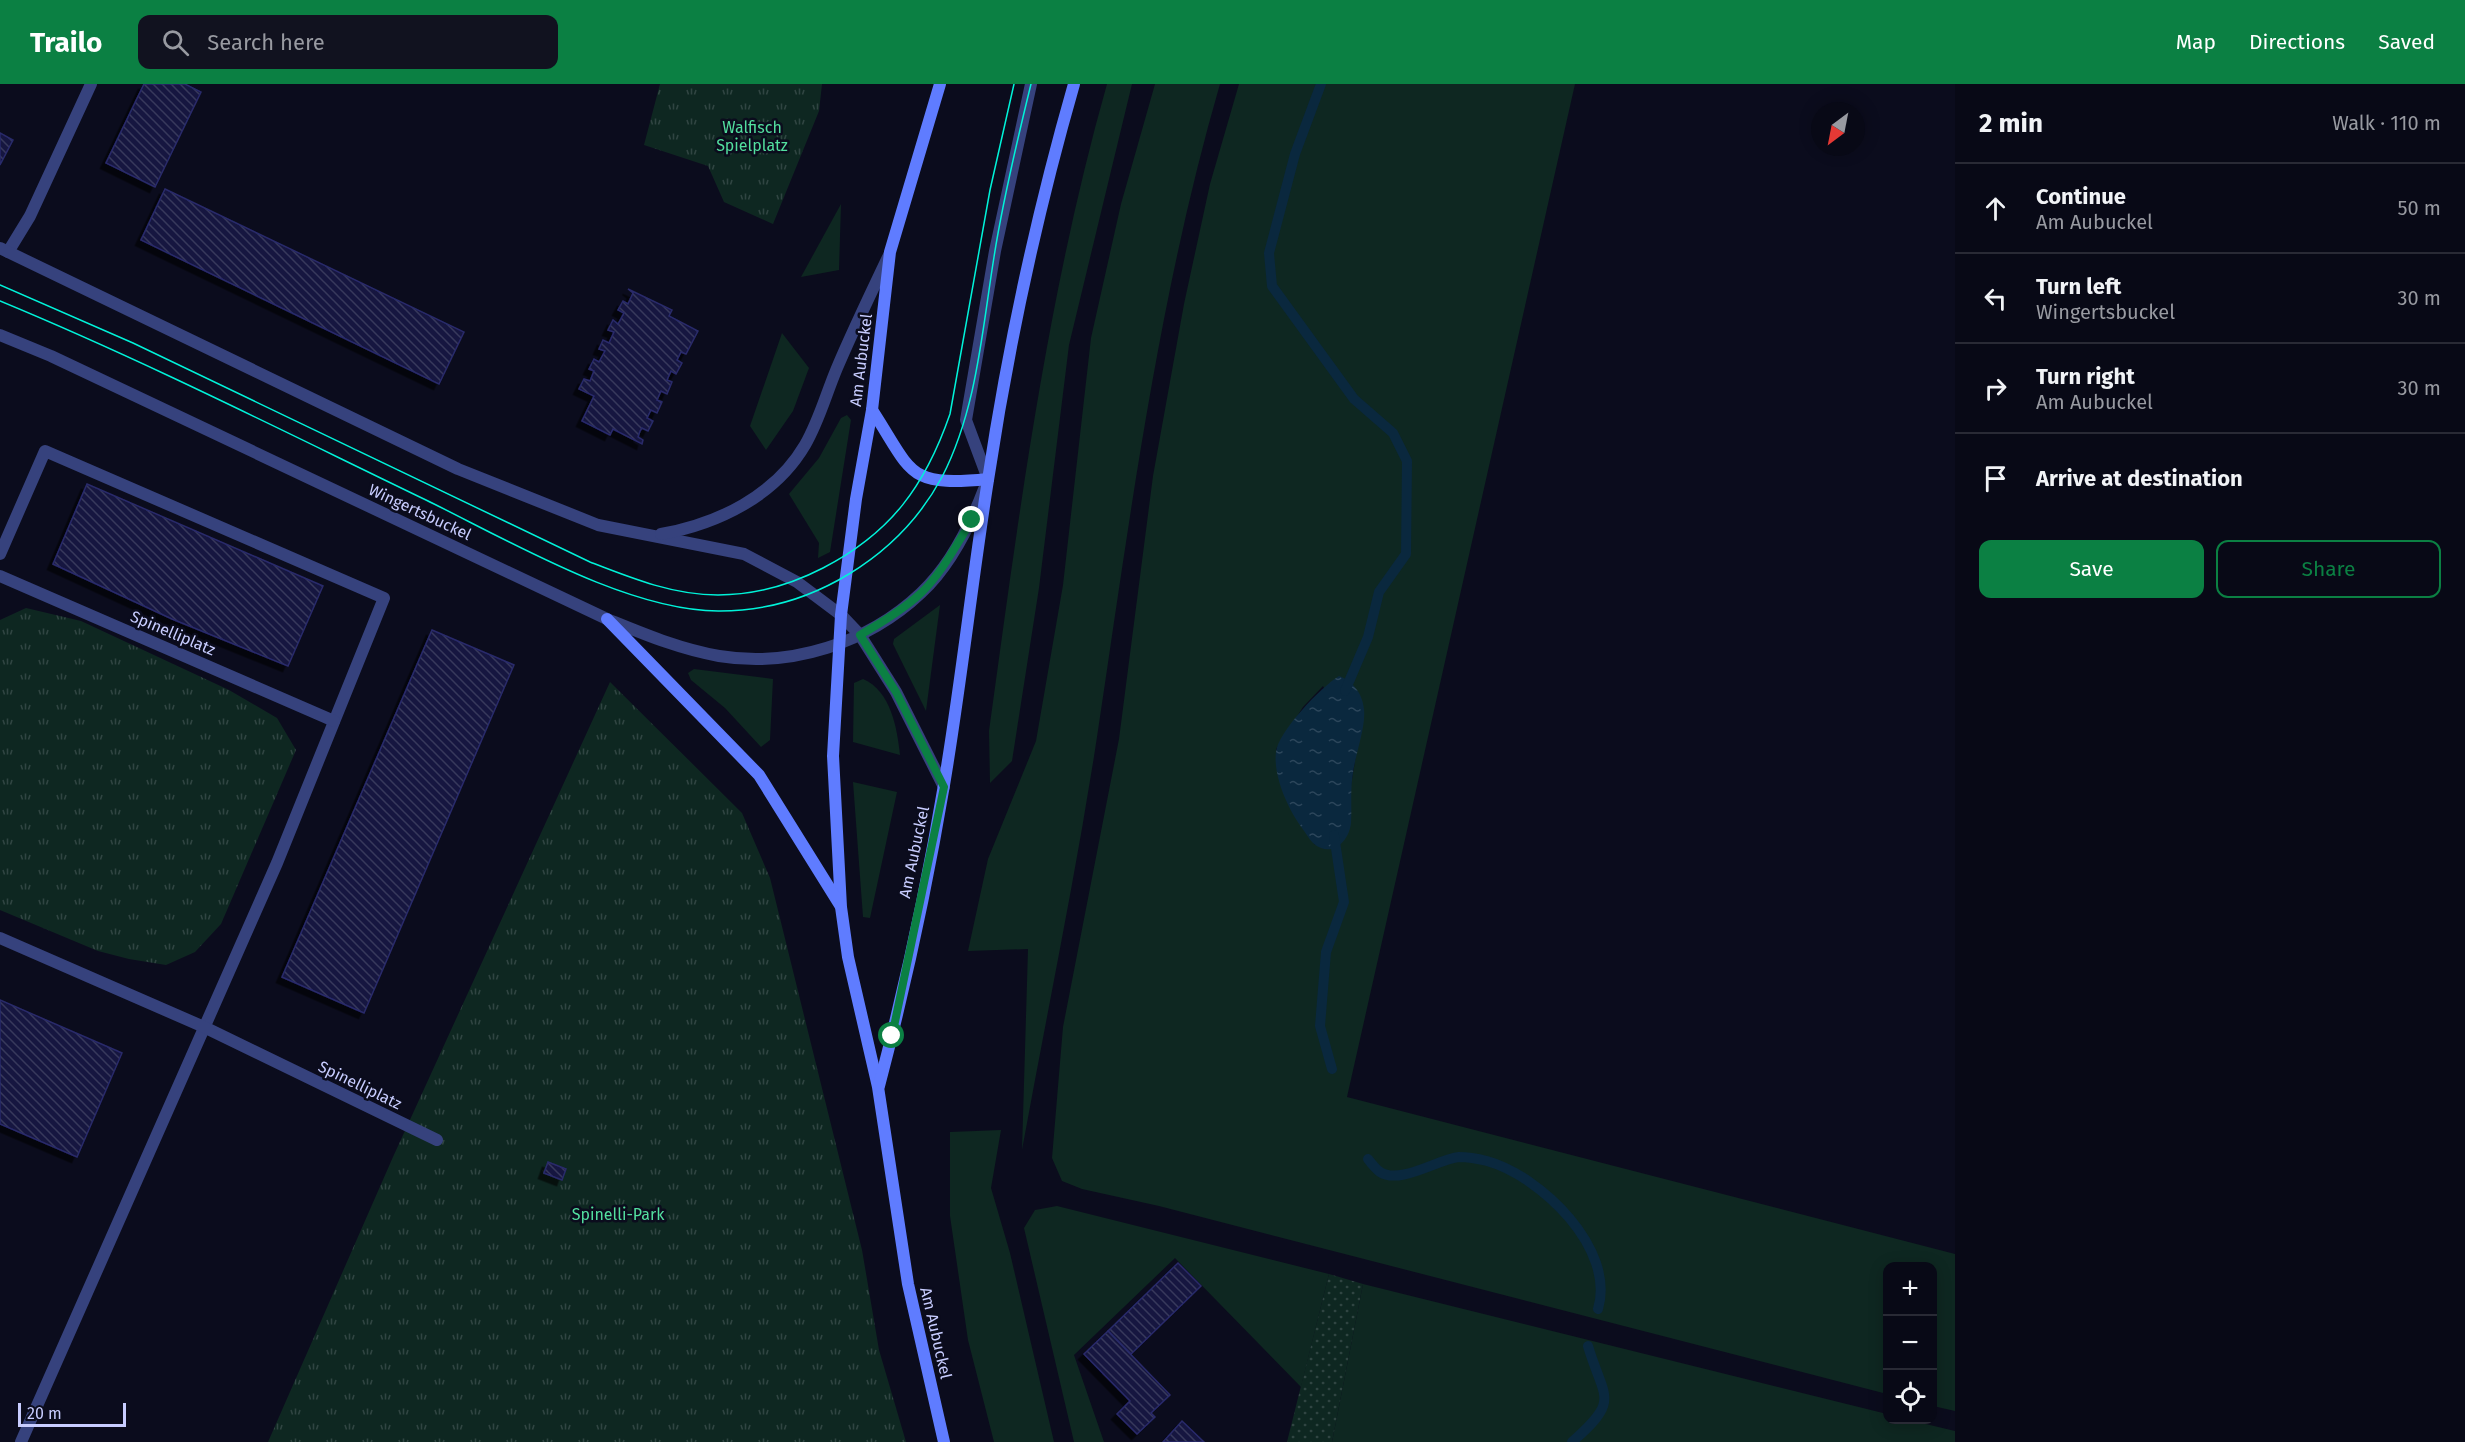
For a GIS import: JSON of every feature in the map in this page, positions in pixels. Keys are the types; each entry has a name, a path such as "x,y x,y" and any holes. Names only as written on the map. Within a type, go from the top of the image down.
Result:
{"main road":[{"name":"Am Aubuckel","path":"940,84 890,252 872,410 841,615 833,756 841,907 848,957 878,1087 908,1284 944,1442"},
{"name":"Am Aubuckel","path":"878,1087 900,997 944,787 988,479 1043,197 1074,84"},
{"path":"872,410 908,467 923,478 939,482 988,479"},
{"path":"607,619 759,775 841,907"}],"street":[{"path":"91,84 30,216 4,250 458,470 575,518 616,529 653,534 744,554 814,592 860,635 896,692 944,787"},
{"path":"988,479 966,420 995,251 1031,84"},
{"path":"653,534 701,525 743,505 765,490 799,454 816,423 836,370 890,252"},
{"name":"Wingertsbuckel","path":"0,336 62,361 607,619 669,645 720,656 765,660 839,645"},
{"path":"0,554 45,452 384,598 277,863 21,1442"},
{"name":"Am Aubuckel","path":"839,645 893,615 921,593 943,567 972,520 988,479"},
{"name":"Spinelliplatz","path":"0,576 334,720"},
{"name":"Spinelliplatz","path":"0,938 204,1027 437,1140"}],"green space":[{"name":"Walfisch Spielplatz","path":"660,84 822,84 819,111 773,224 724,202 708,166 644,145"},
{"path":"1107,84 1132,84 1069,345 1039,588 1012,761 990,783 989,731 1037,405 1067,244"},
{"path":"1155,84 1220,84 1179,245 1163,327 1134,490 1089,789 1022,1150 1028,949 968,951 988,859 1036,741 1063,585 1091,338 1121,204"},
{"path":"1239,84 1575,84 1347,1097 1955,1254 1955,1411 1937,1407 1937,1262 1883,1262 1883,1393 1159,1206 1082,1189 1062,1181 1052,1158 1063,1027 1119,739 1153,476 1184,304 1210,184","holes":["1323,686 1356,755 1349,798 1334,849 1325,849 1314,844 1276,749 1303,707"]},
{"path":"841,204 839,270 801,277"},
{"path":"782,333 809,368 793,411 766,450 750,426"},
{"path":"847,415 851,420 830,552 818,558 819,543 789,494 819,458 841,418"},
{"path":"940,605 926,711 893,644 894,639"},
{"path":"26,608 81,621 229,690 277,718 296,750 221,924 195,952 166,965 98,951 0,910 0,620"},
{"path":"694,669 773,679 770,740 761,747 725,708 691,680 688,673"},
{"path":"863,679 880,692 891,711 900,755 853,742 854,683"},
{"name":"Spinelli-Park","path":"610,682 742,813 770,878 862,1250 879,1350 906,1442 268,1442 393,1157"},
{"path":"853,782 897,792 870,918 863,917"},
{"path":"1001,1130 991,1188 1010,1253 1054,1442 994,1442 968,1340 950,1216 950,1132"},
{"path":"1057,1206 1329,1274 1301,1387 1175,1258 1074,1355 1104,1442 1074,1442 1024,1228 1035,1210"},
{"path":"1329,1274 1363,1284 1332,1442 1287,1442"},
{"path":"1363,1284 1883,1413 1883,1424 1926,1424 1955,1431 1955,1442 1332,1442"}],"water":[{"path":"1339,676 1349,681 1356,689 1363,704 1364,717 1352,779 1350,830 1338,846 1326,849 1320,848 1312,841 1292,811 1279,782 1276,752 1284,733 1292,722 1322,690"}],"building":[{"path":"144,84 185,84 201,92 155,187 106,163"},
{"path":"0,133 13,140 0,165"},
{"path":"165,189 464,332 439,384 141,240"},
{"path":"628,289 672,310 669,316 698,331 686,354 681,352 677,360 682,363 676,374 671,371 667,380 672,382 667,394 661,391 657,400 662,402 657,413 651,410 647,418 653,421 648,431 642,428 640,431 638,437 643,440 642,444 613,429 610,435 582,421 594,396 579,389 584,379 590,381 594,371 589,369 594,359 599,362 605,351 599,349 603,340 609,343 614,332 608,330 613,320 618,324 624,313 618,310 623,301 628,304 633,293"},
{"path":"87,484 323,586 288,666 172,619 53,564"},
{"path":"432,630 514,665 364,1013 282,977"},
{"path":"0,1000 122,1053 77,1157 0,1124"},
{"path":"548,1162 566,1169 562,1180 544,1173"},
{"path":"1178,1263 1201,1286 1131,1354 1108,1331"},
{"path":"1108,1331 1170,1395 1151,1413 1155,1417 1137,1434 1117,1414 1130,1401 1084,1354"},
{"path":"1182,1421 1204,1442 1163,1442"}],"waterway":[{"path":"1321,84 1295,154 1269,253 1272,286 1354,399 1393,433 1407,461 1406,554 1379,592 1368,637 1345,691"},
{"path":"1332,1069 1320,1026 1326,952 1344,902 1334,835"},
{"path":"1368,1159 1380,1172 1398,1175 1450,1159 1473,1158 1508,1169 1530,1182 1570,1218 1585,1240 1596,1263 1601,1286 1598,1309"},
{"path":"1572,1442 1587,1428 1603,1407 1603,1389 1588,1346"}],"tram line":[{"path":"0,285 133,343 590,562 637,579 685,592 732,595 759,591 811,574 868,539 903,505 929,464 950,414 990,190 1014,84"},
{"path":"0,301 161,372 531,553 609,587 647,600 685,608 720,611 754,609 819,590 849,574 877,555 902,532 924,506 942,477 954,451 971,397 1002,214 1031,84"}],"route":[{"path":"892,1036 944,787 896,692 860,635 893,615 921,593 943,567 972,520"}]}
